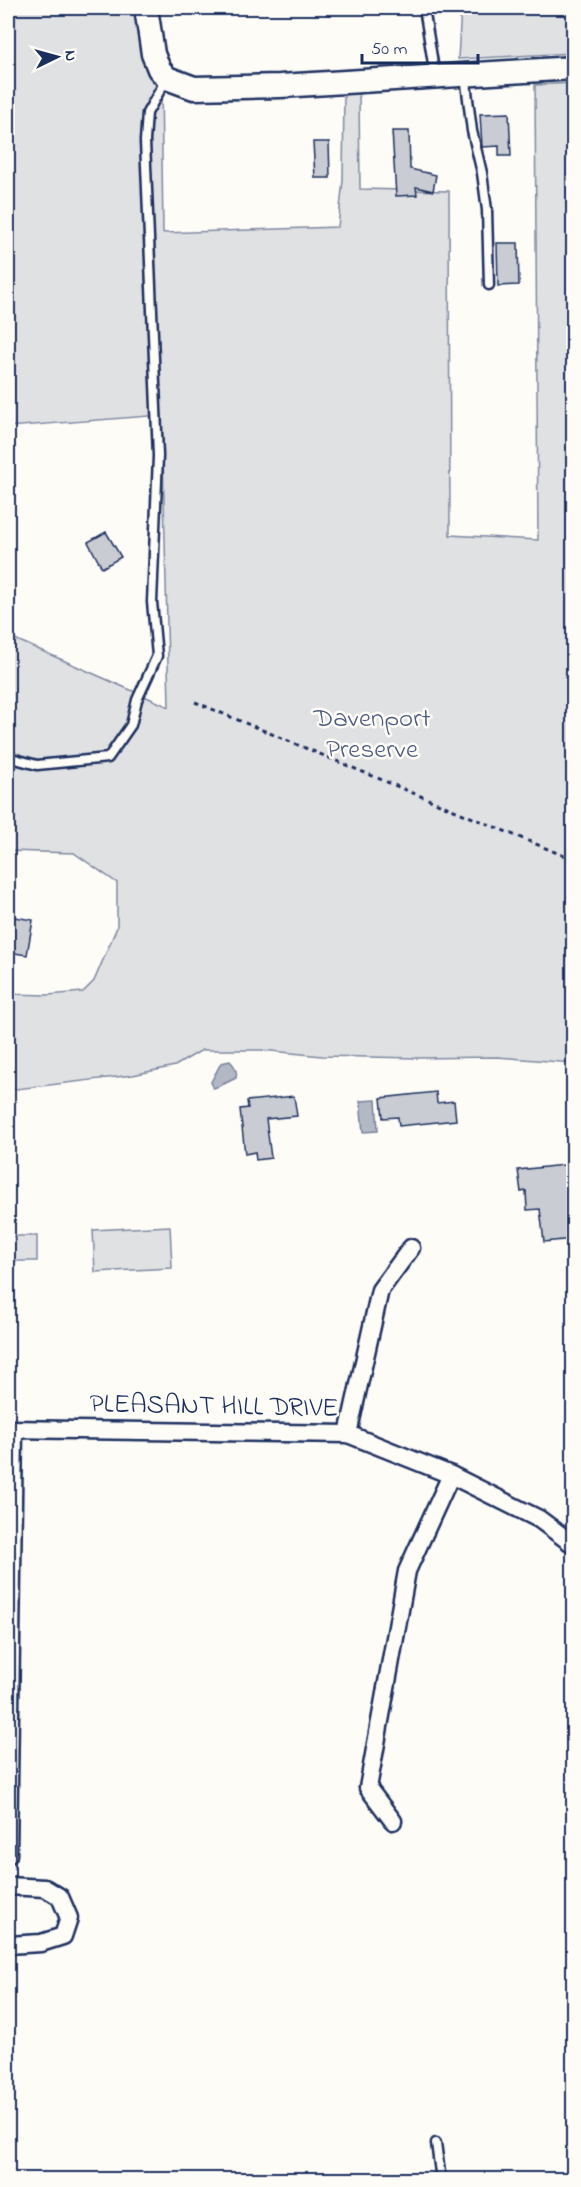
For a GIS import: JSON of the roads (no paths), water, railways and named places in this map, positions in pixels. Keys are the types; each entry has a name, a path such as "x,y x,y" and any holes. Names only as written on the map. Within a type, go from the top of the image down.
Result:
{"street":[{"path":"146,8 153,54 159,69 167,78 194,88 280,86 573,68"},
{"path":"348,1434 380,1290 411,1248"},
{"path":"8,1856 11,1429"},
{"name":"PLEASANT HILL DRIVE","path":"11,1429 348,1434 451,1474 539,1519 573,1545"},
{"path":"393,1821 368,1788 407,1571 451,1474"},
{"path":"8,1886 45,1888 60,1897 69,1918 63,1936 41,1943 8,1945"}],"lane":[{"path":"424,8 435,76"},
{"path":"465,74 472,131 482,173 487,210 489,285"},
{"path":"8,756 37,765 108,758 131,725 137,700 156,656 152,602 158,456 145,141 147,113 167,78"},
{"path":"436,2143 441,2180"}],"park label":[{"name":"Davenport Preserve","path":"372,734"}]}
